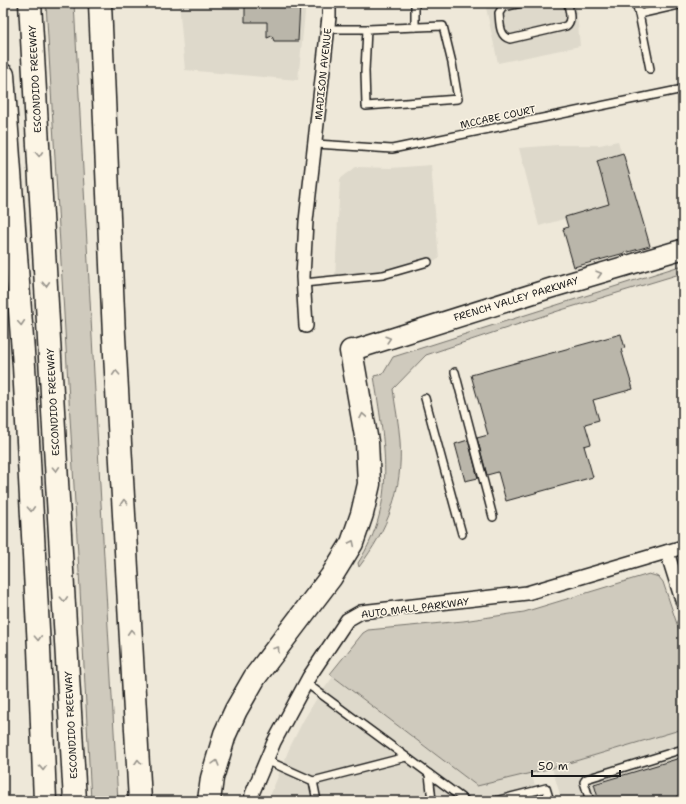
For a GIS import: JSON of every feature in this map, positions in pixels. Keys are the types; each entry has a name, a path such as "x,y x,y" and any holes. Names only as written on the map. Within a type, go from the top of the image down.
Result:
{"highway":[{"name":"ESCONDIDO FREEWAY","path":"30,3 75,801"},
{"path":"100,3 114,336 140,801"},
{"path":"3,75 24,366 39,648 45,801"},
{"path":"209,801 212,778 225,734 236,710 255,677 331,576 352,543 362,514 369,484 368,442 350,351"}],"main road":[{"name":"FRENCH VALLEY PARKWAY","path":"350,351 551,288 683,250"}],"street":[{"name":"MADISON AVENUE","path":"306,326 304,283 306,221 316,144 327,30 328,3"},
{"name":"AUTO MALL PARKWAY","path":"251,801 252,794 274,742 306,683 344,625 348,620 361,612 527,593 683,547"},
{"path":"667,552 683,603"}],"lane":[{"path":"415,3 415,27"},
{"path":"521,3 503,7 499,14 502,31 506,38 510,39 566,26 570,20 568,3"},
{"path":"636,3 650,69"},
{"path":"639,14 683,4"},
{"path":"327,30 443,26 452,63 458,99 366,106 365,71 367,29"},
{"name":"MCCABE COURT","path":"316,144 392,149 683,89"},
{"path":"304,283 383,274 428,262"},
{"path":"455,372 493,517"},
{"path":"425,398 462,534"},
{"path":"306,683 466,801"},
{"path":"590,801 584,782 586,779 683,749"},
{"path":"266,760 313,781 406,757"},
{"path":"429,774 432,801"},
{"path":"313,781 317,801"},
{"path":"495,801 546,788 550,801"}],"shaded area":[{"path":"46,3 74,3 118,801 91,801"},
{"path":"179,3 306,3 298,80 185,70"},
{"path":"485,3 576,3 580,46 498,63"},
{"path":"618,141 635,199 539,226 519,148 557,145 600,145"},
{"path":"431,165 439,259 404,270 335,278 340,179 356,167 391,168"},
{"path":"683,265 683,273 558,311 426,355 393,389 400,441 399,476 396,492 386,523 369,553 359,567 358,563 371,540 379,517 385,471 384,448 374,376 383,374 393,357"},
{"path":"649,574 659,577 663,582 683,642 683,729 552,768 477,786 330,674 363,633 368,630 463,621 524,612"},
{"path":"333,677 477,786 531,773 540,801 268,801 289,749 303,721 317,698"},
{"path":"683,729 683,801 562,801 552,768"}],"building":[{"path":"245,3 300,3 298,41 274,41 272,36 267,38 267,22 245,22"},
{"path":"623,153 650,246 574,267 563,229 568,227 565,217 609,204 597,161"},
{"path":"621,334 625,348 621,349 633,389 593,400 599,420 585,424 591,444 584,446 593,477 506,501 498,472 487,475 477,438 488,435 471,375"},
{"path":"468,440 478,478 465,481 455,444"},
{"path":"680,758 683,769 683,801 599,801 594,784"}]}
